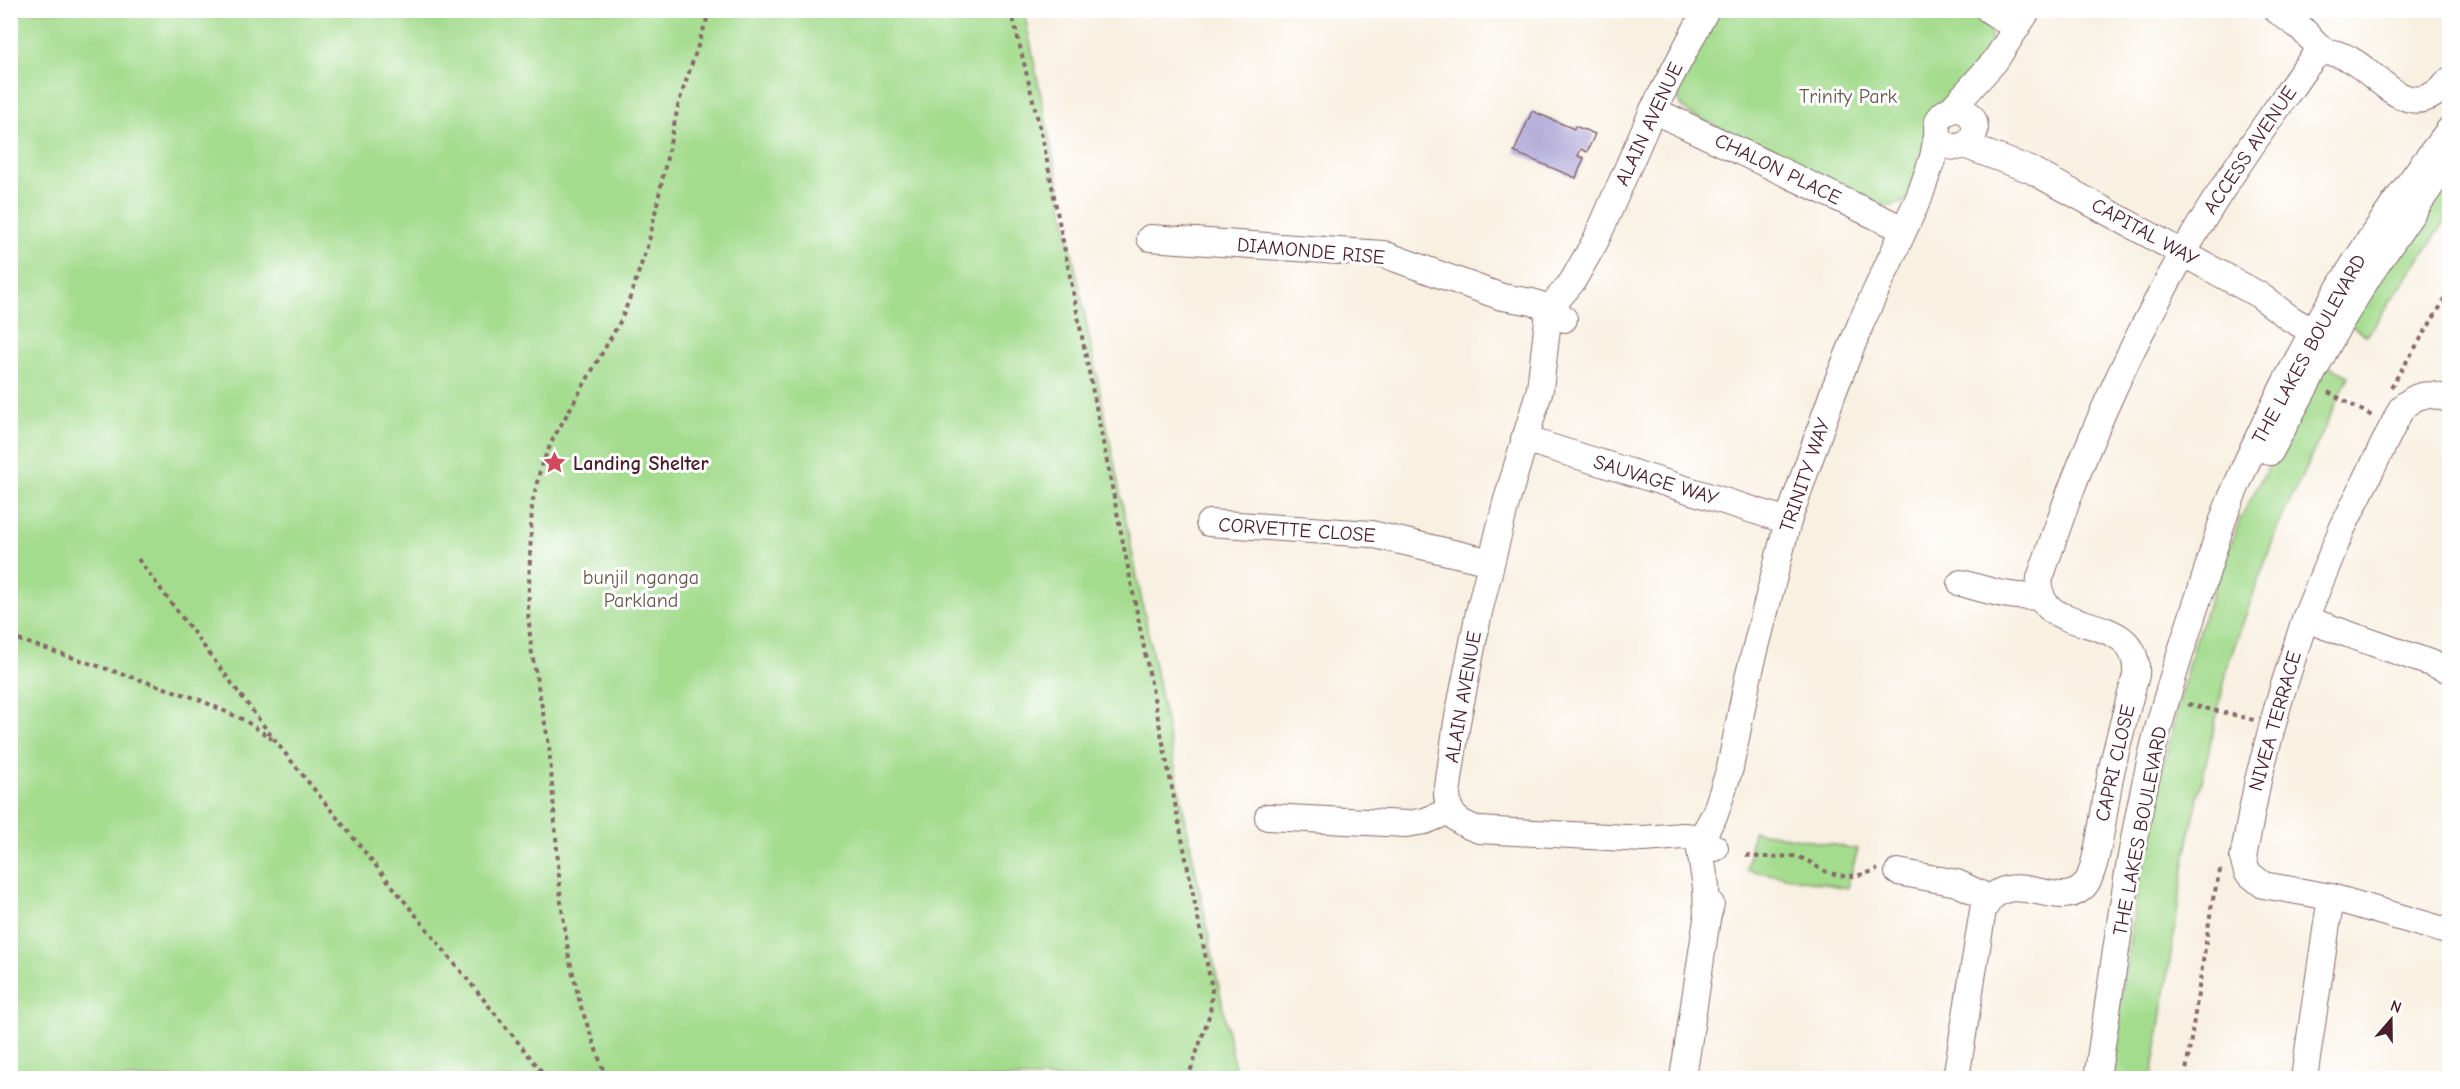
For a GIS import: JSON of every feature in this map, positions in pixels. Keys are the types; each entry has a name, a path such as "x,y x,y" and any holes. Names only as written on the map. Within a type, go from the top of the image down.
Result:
{"street":[{"name":"ALAIN AVENUE","path":"1450,811 1447,804 1448,781 1477,622 1524,439 1540,389 1555,316 1596,240 1653,110 1706,10"},
{"path":"1989,10 2022,19"},
{"path":"2276,10 2301,28 2324,52 2340,54 2351,60 2409,100 2418,101 2429,98 2450,80"},
{"name":"TRINITY WAY","path":"1683,1078 1707,919 1716,890 1705,846 1726,819 1729,804 1730,768 1748,678 1788,521 1834,390 1903,229 1920,195 1960,130 1995,61 2022,19"},
{"name":"ACCESS AVENUE","path":"2184,253 2220,193 2305,68 2315,56 2324,52"},
{"name":"CHALON PLACE","path":"1653,110 1903,229"},
{"name":"THE LAKES BOULEVARD","path":"2202,587 2307,381 2325,331 2377,228 2414,174 2450,129"},
{"name":"CAPITAL WAY","path":"1960,130 2325,331"},
{"name":"THE LAKES BOULEVARD","path":"2097,1078 2125,894 2145,787 2174,671 2230,501 2273,408 2325,331 2376,266 2450,158"},
{"name":"DIAMONDE RISE","path":"1150,238 1368,252 1402,260 1502,297 1528,313 1555,316"},
{"path":"1961,583 2008,596 2025,598 2040,596 2040,578 2079,468 2121,374 2184,253"},
{"name":"NIVEA TERRACE","path":"2438,397 2418,396 2408,402 2394,420 2338,538 2305,619 2266,748 2243,858 2247,872 2264,885 2331,897 2450,932"},
{"name":"SAUVAGE WAY","path":"1524,439 1788,521"},
{"name":"CORVETTE CLOSE","path":"1209,523 1371,534 1491,562"},
{"name":"CAPRI CLOSE","path":"1989,898 2003,889 2012,888 2060,894 2072,893 2086,884 2093,865 2110,776 2136,675 2137,662 2127,642 2108,630 2065,618 2045,604 2040,596"},
{"path":"2305,619 2450,670"},
{"path":"1268,817 1406,824 1425,821 1450,811 1456,820 1479,830 1644,839 1682,849 1705,846"},
{"path":"1892,869 1957,883 1989,898 1980,922 1956,1078"},
{"path":"2304,1078 2331,897"}],"path":[{"path":"10,17 27,10"},
{"path":"606,1078 581,1007 569,957 561,902 549,745 531,648 528,612 531,504 541,466 554,437 621,320 631,295 649,241 680,102 710,10"},
{"path":"1011,10 1043,141 1212,989 1210,1013 1188,1078"},
{"path":"2307,381 2375,417"},
{"path":"138,559 276,742 547,1078"},
{"path":"10,638 198,699 244,720 276,742"},
{"path":"1746,855 1766,859 1800,858 1829,873 1847,876 1892,869"}],"green space":[{"name":"bunjil nganga Parkland","path":"10,11 1024,11 1237,1078 11,1078"},
{"name":"Trinity Park","path":"1717,11 1958,11 1965,14 1974,12 1988,25 1991,40 1987,52 1936,109 1928,128 1929,139 1906,200 1886,207 1690,114 1684,108 1679,99 1679,87"},
{"path":"2449,168 2449,216 2367,336 2347,323"},
{"path":"2324,364 2349,376 2277,529 2229,661 2188,842 2152,1078 2108,1078 2146,835 2193,646 2240,519"},
{"path":"1753,831 1858,849 1847,888 1747,870"}],"building":[{"path":"1532,111 1574,129 1575,126 1595,134 1587,152 1581,149 1578,156 1584,158 1576,178 1514,152"}],"place":[{"name":"Landing Shelter","path":"555,463"}]}
